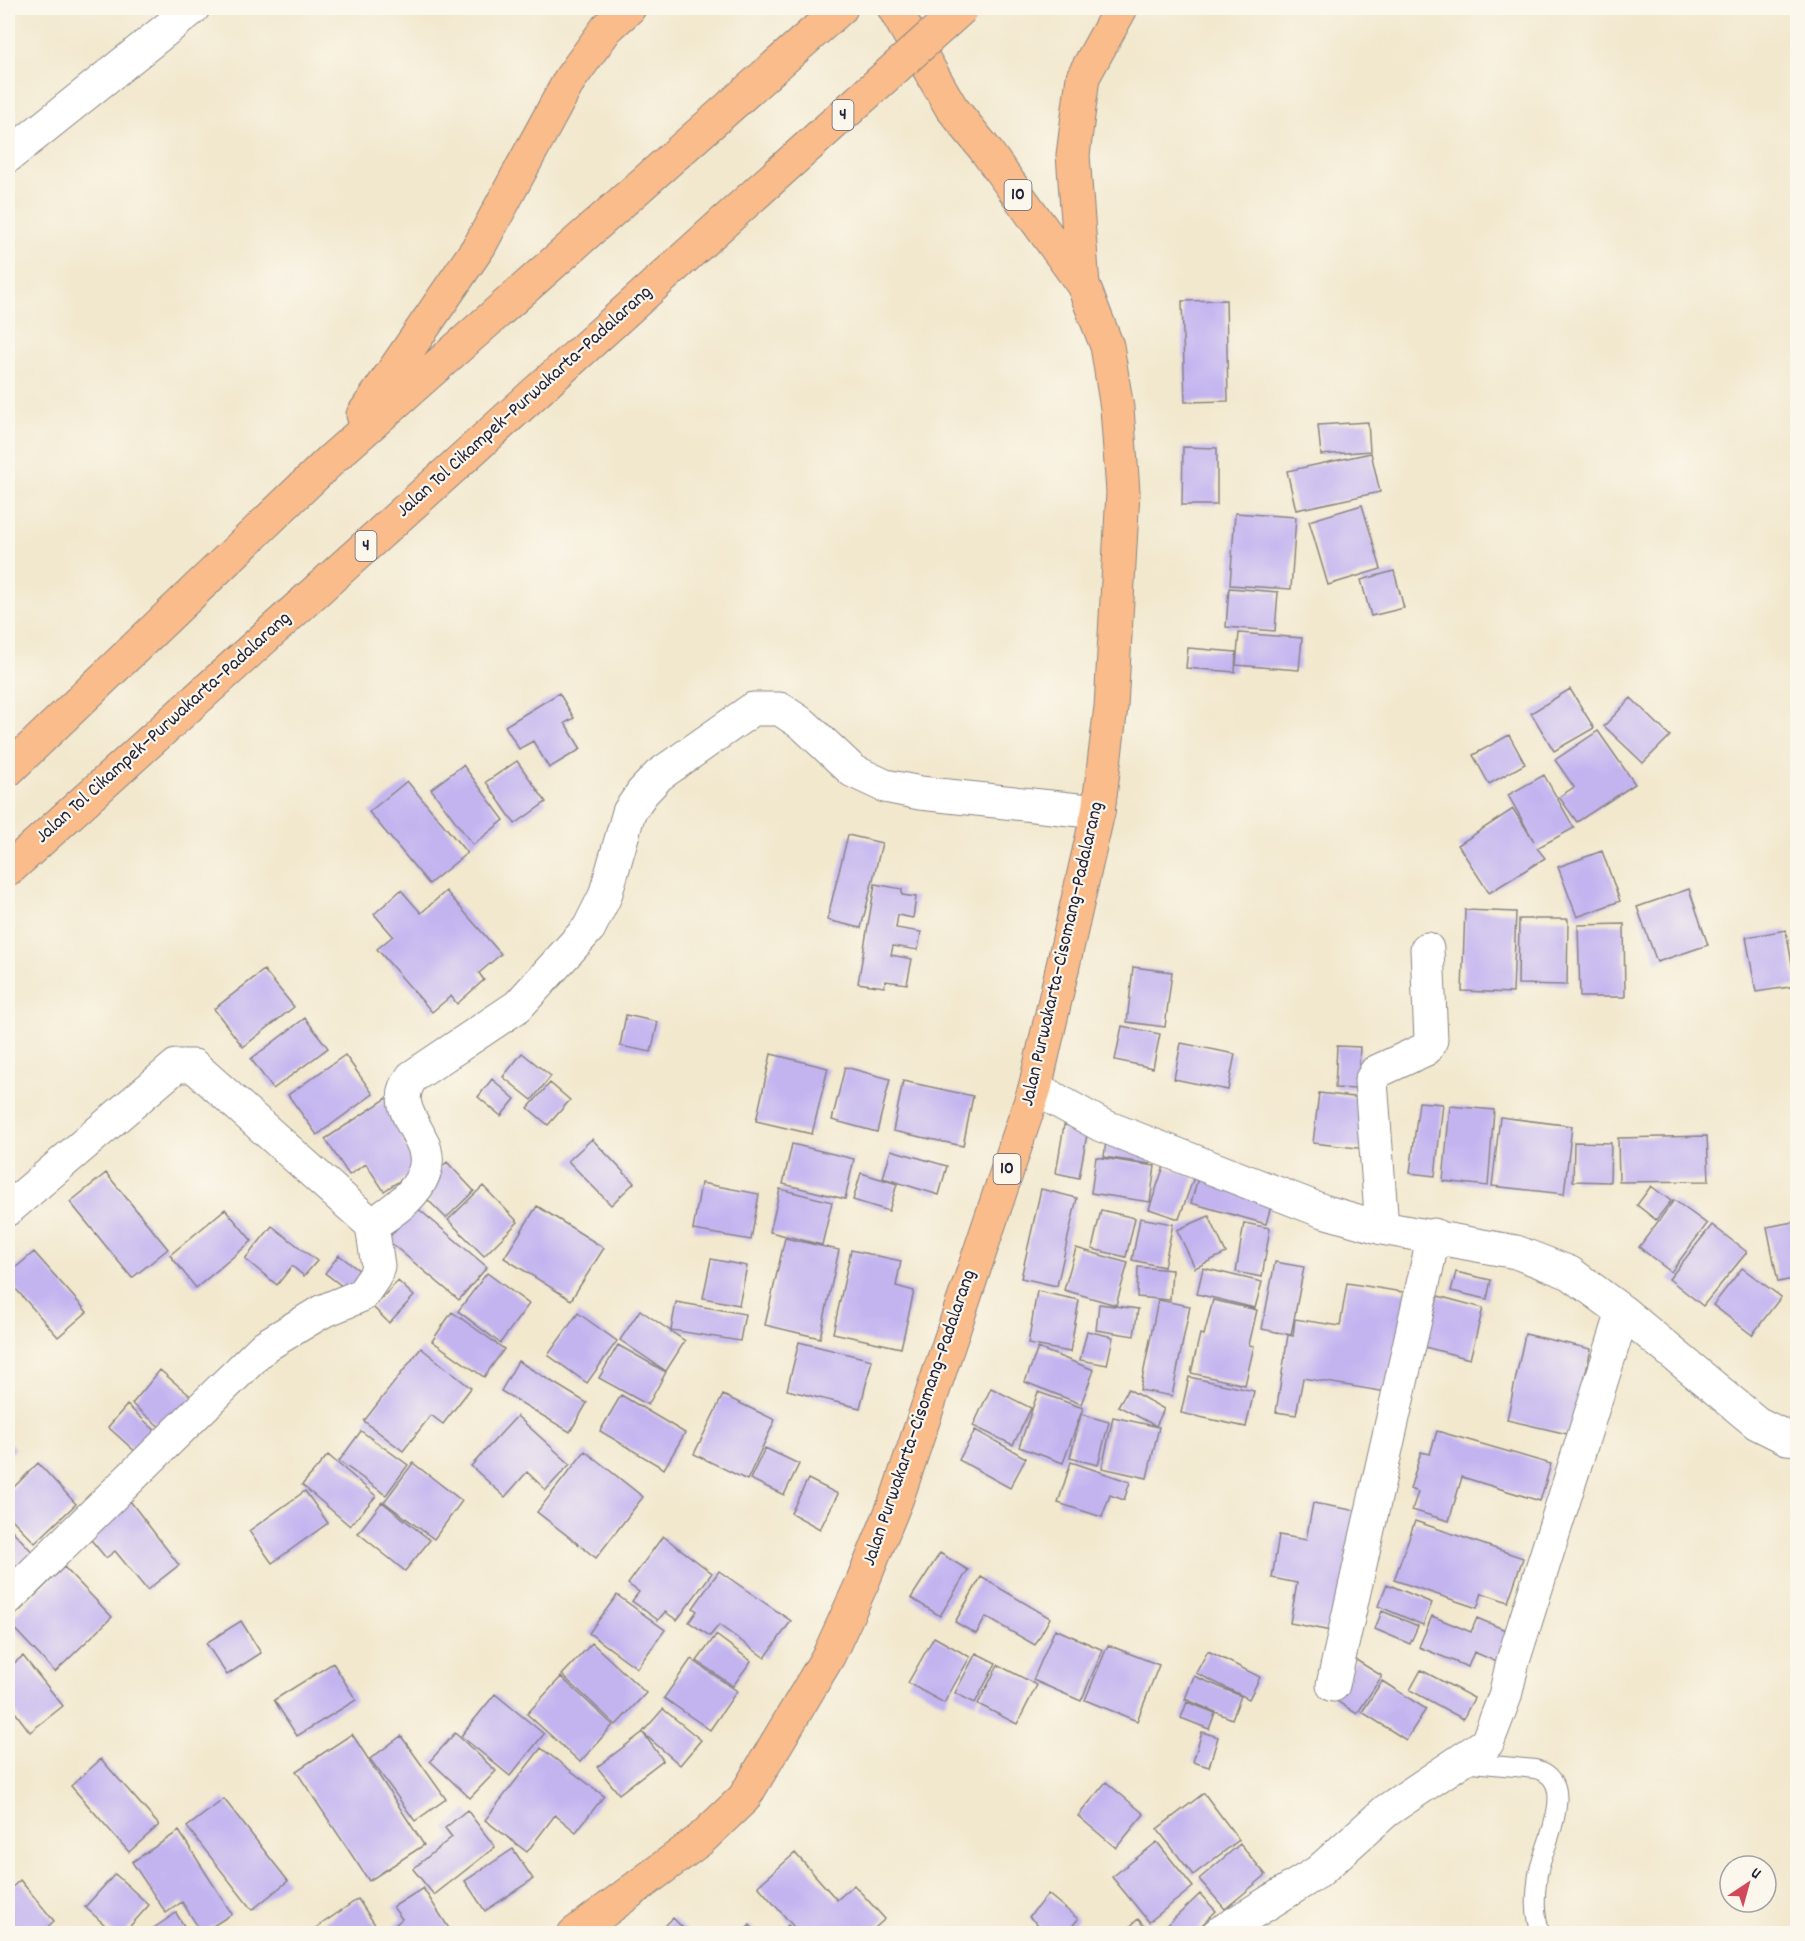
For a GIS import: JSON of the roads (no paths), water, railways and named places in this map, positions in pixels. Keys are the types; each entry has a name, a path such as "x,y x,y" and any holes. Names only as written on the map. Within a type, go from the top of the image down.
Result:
{"highway":[{"path":"333,459 480,245 570,79 607,28 629,8"},
{"path":"8,770 333,459 841,8"},
{"name":"Jalan Purwakarta–Cisomang–Padalarang","path":"574,1934 691,1847 744,1798 829,1655 897,1498 1035,1088 1098,812 1111,707 1123,492 1107,346 1083,285 984,148 951,107 894,8"},
{"name":"Jalan Tol Cikampek–Purwakarta–Padalarang","path":"8,870 963,8"},
{"path":"1083,285 1073,155 1083,77 1121,8"}],"street":[{"path":"8,156 193,8"},
{"path":"372,1225 405,1202 425,1172 426,1151 403,1102 404,1087 412,1077 518,1006 589,928 605,896 629,812 642,793 659,775 753,709 780,710 804,725 853,771 885,786 920,793 1098,812"},
{"path":"1382,1228 1371,1081 1376,1072 1426,1049 1431,1040 1427,949"},
{"path":"8,1209 176,1066 194,1066 372,1225 378,1266 375,1276 362,1294 321,1312 265,1346 8,1599"},
{"path":"1035,1088 1101,1125 1314,1208 1382,1228 1434,1235 1516,1252 1570,1274 1623,1312 1757,1423 1787,1438 1797,1439"},
{"path":"1333,1685 1434,1235"},
{"path":"1218,1934 1318,1872 1386,1811 1487,1743 1505,1695 1516,1650 1623,1312"}],"lane":[{"path":"1461,1762 1546,1771 1554,1780 1558,1811 1539,1872 1534,1911 1541,1934"}]}
